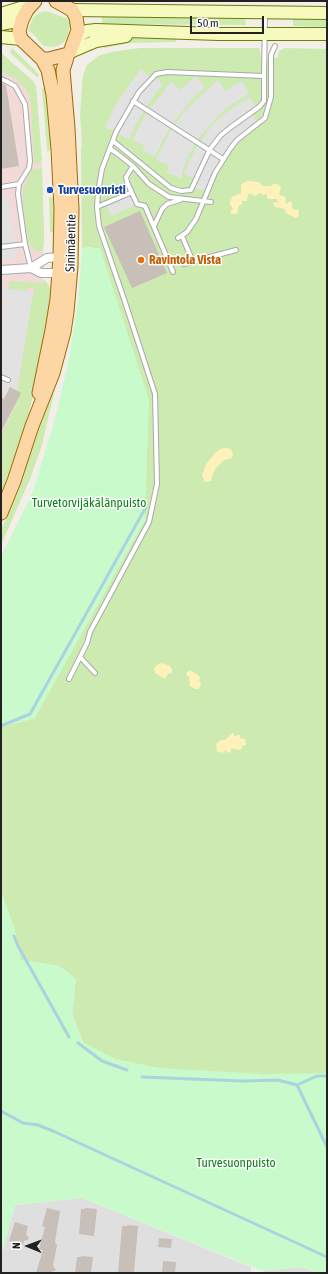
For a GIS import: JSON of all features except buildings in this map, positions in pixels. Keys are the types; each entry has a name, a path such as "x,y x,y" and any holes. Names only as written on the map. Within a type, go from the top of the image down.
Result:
{"main road":[{"path":"56,1 72,10 327,13"},
{"path":"1,14 33,2"},
{"path":"33,2 22,20 19,31 20,39 42,59 55,58 96,41 150,32"},
{"path":"69,53 76,37 78,24 72,10"},
{"path":"1,24 22,20"},
{"path":"76,37 87,31 96,30 327,34"},
{"path":"1,38 20,39"},
{"name":"Sinimäentie","path":"1,513 14,481 32,426 53,373 64,332 70,292 71,188 63,70 69,53"},
{"name":"Sinimäentie","path":"32,426 52,330 60,258 61,189 58,149 51,81 48,70 42,59"}],"street":[{"path":"1,270 31,268 47,258 60,258 71,267 59,273 40,273 31,268"}],"lane":[{"path":"113,141 171,188 182,191 192,190 209,150 221,135 259,107 264,101 265,13"},
{"path":"192,262 180,237 187,232 196,219 215,172 223,159 237,140 265,118 271,97 270,55 275,46"},
{"path":"69,679 87,643 90,632 149,522 157,484 156,394 99,226 97,207 102,169 123,118 139,92 156,74 167,72 264,76"},
{"path":"1,79 15,86 25,104 30,161 29,168 19,184 18,194 25,244 31,268"},
{"path":"133,101 223,159"},
{"path":"110,149 132,166 149,184 169,197 181,200 211,202"},
{"path":"132,166 126,176 126,182 138,204 145,206 174,272"},
{"path":"1,187 19,184"},
{"path":"97,207 130,193"},
{"path":"154,226 162,210 167,204 181,200"},
{"path":"1,247 25,244"},
{"path":"184,264 236,250"},
{"path":"1,377 8,380"},
{"path":"80,657 95,673"}],"shaded area":[{"path":"1,53 32,80 36,86 42,168 43,251 45,266 40,277 49,285 28,417 1,494"},
{"path":"141,69 150,78 154,76 163,84 146,107 135,99 132,103 144,111 129,139 105,127 118,101"},
{"path":"196,76 205,87 193,98 172,124 150,109 171,81 180,90"},
{"path":"218,80 225,91 242,81 249,94 233,103 220,114 197,140 175,125 182,114"},
{"path":"250,97 257,109 251,113 258,123 230,147 222,157 200,142 210,128 221,117"},
{"path":"147,112 170,127 155,156 142,151 144,145 132,140"},
{"path":"172,128 195,143 184,165 181,178 167,173 169,165 156,160"},
{"path":"198,145 221,159 211,178 207,191 193,188 196,179 184,174"},
{"path":"130,193 136,205 111,216 106,204"},
{"path":"7,194 14,237 7,239 13,240 16,258 1,260 1,195"},
{"path":"1,288 33,292 17,391 10,387 6,394 1,391 1,333 6,300 13,301 14,299 1,297"},
{"path":"82,1198 251,1267 251,1273 9,1273 1,1271 1,1257 15,1205"},
{"path":"303,1267 316,1273 264,1273 263,1271"}],"green space":[{"path":"46,11 69,19 70,26 67,38 63,43 55,47 44,46 32,33 28,31 32,20 36,15"},
{"path":"102,16 245,17 246,25 102,24"},
{"path":"293,18 327,18 327,27 293,26"},
{"path":"130,38 176,38 176,42 131,43 104,48 101,44"},
{"path":"12,48 34,69 39,75 38,78 10,53"},
{"path":"140,48 258,48 260,50 261,58 277,58 279,51 285,48 327,49 327,1194 1,1088 83,1042 72,1014 76,979 59,966 21,960 14,928 1,891 1,727 35,718 91,247 82,248 82,144 80,114 83,75 87,65 98,56 112,52"},
{"path":"1,53 32,80 36,86 42,160 38,164 34,163 29,95 25,88 16,79 1,71"},
{"path":"48,87 52,127 50,151 47,151 42,89"},
{"path":"42,168 44,237 43,251 39,251 33,249 28,241 22,197 23,189 32,169"},
{"path":"53,197 58,219 57,233 50,232 49,198"},
{"name":"Turvetorvijäkälänpuisto","path":"82,248 100,248 149,400 145,520 35,718 1,727 1,557 32,494 54,423 68,364 78,303"},
{"path":"45,280 52,291 45,345 28,417 1,494 1,436 21,393 17,391 34,288 28,287 27,291 8,289 9,283 12,281 43,283"},
{"path":"60,363 42,445 30,479 1,545 1,530 18,491"},
{"name":"Turvesuonpuisto","path":"1,891 14,928 21,960 59,966 76,979 72,1014 83,1042 115,1059 160,1068 262,1074 327,1073 327,1273 316,1273 303,1267 263,1271 82,1198 15,1205 1,1257 1,1207 3,1201 1,1201"}],"sand":[{"path":"248,181 259,182 263,186 277,184 281,187 279,195 286,197 285,202 287,204 290,201 292,203 292,208 294,210 298,209 299,216 295,218 286,213 285,209 275,207 273,203 278,203 277,199 268,199 267,194 263,195 260,193 255,196 248,194 247,201 242,201 242,205 239,205 237,214 231,214 230,212 233,209 229,203 232,197 241,193 241,184"},
{"path":"220,449 231,449 233,455 232,458 224,460 216,468 211,481 205,482 202,475 206,464 216,452"},
{"path":"161,663 170,666 172,669 172,673 168,674 165,679 155,673 154,669"},
{"path":"190,670 200,678 199,681 201,683 199,689 195,689 190,686 189,677 186,675"},
{"path":"232,733 234,736 240,735 240,738 245,739 246,744 244,746 241,745 242,749 238,750 231,748 231,752 229,753 225,750 222,753 217,751 216,744 221,740 225,740"}],"waterway":[{"path":"1,726 30,714 146,507"},
{"path":"14,936 18,946 69,1037"},
{"path":"78,1043 102,1061 127,1070"},
{"path":"297,1085 317,1076 327,1076"},
{"path":"142,1077 242,1081 278,1080 297,1085 327,1147"},
{"path":"1,1111 23,1123 38,1125 53,1131 327,1257"}],"place":[{"name":"Turvesuonristi","path":"50,190"},
{"name":"Ravintola Vista","path":"141,260"}]}
